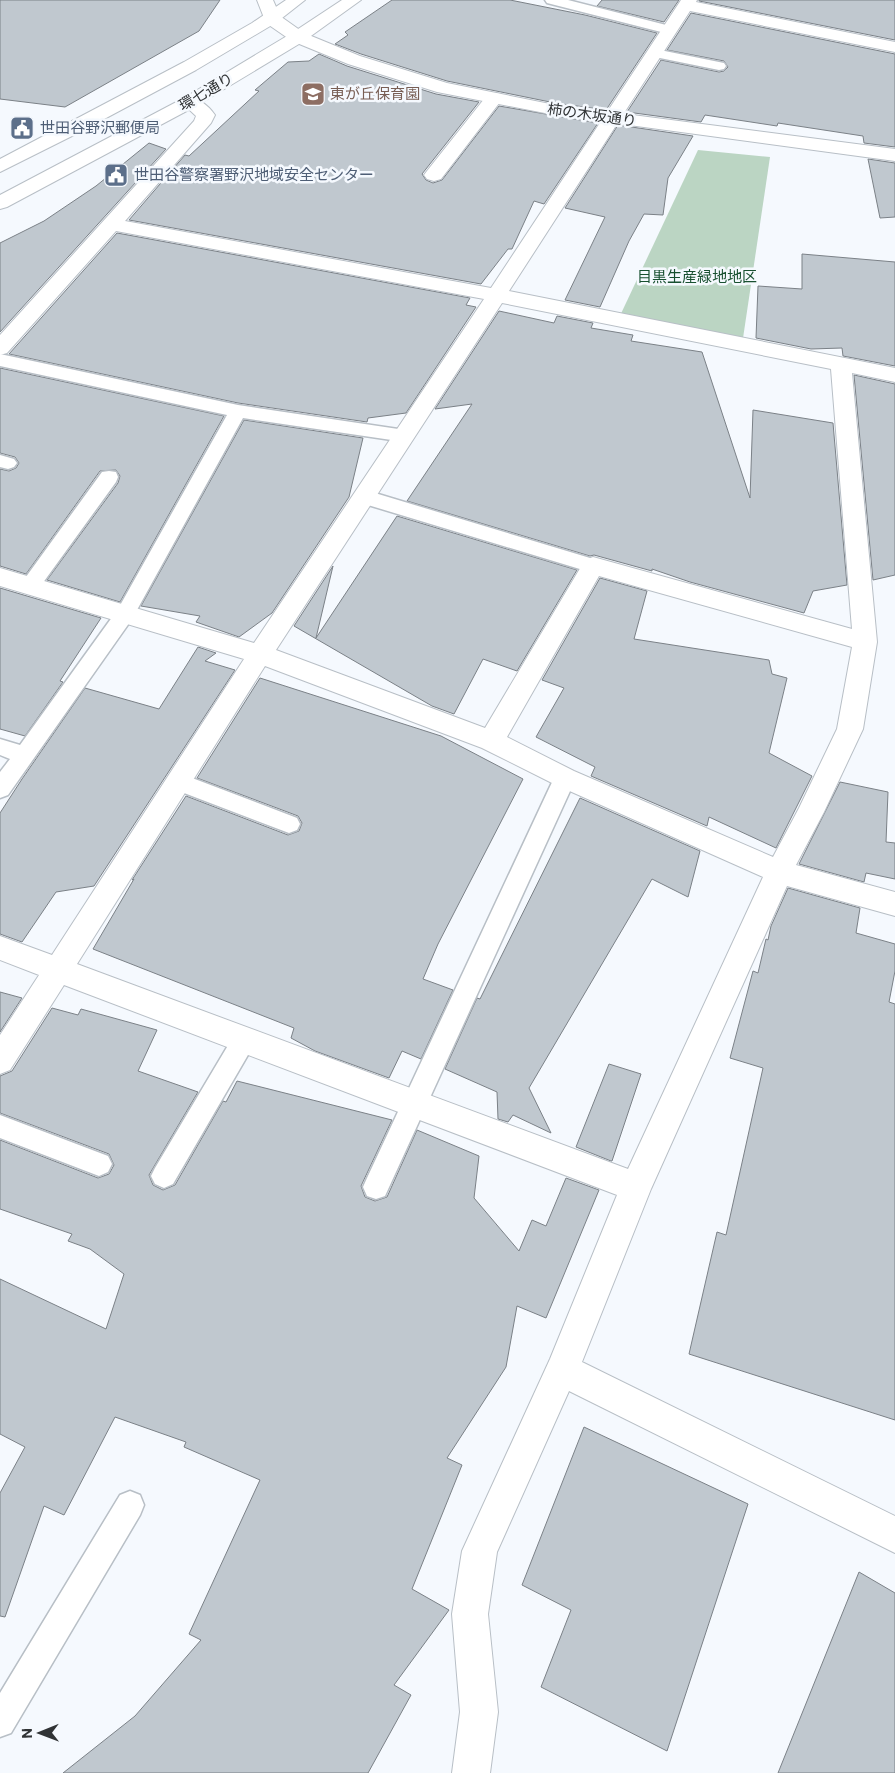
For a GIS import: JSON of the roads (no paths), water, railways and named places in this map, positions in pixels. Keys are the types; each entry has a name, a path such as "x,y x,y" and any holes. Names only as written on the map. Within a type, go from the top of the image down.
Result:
{"street":[{"path":"265,0 272,19"},
{"name":"環七通り","path":"0,166 73,130 272,19 297,0"},
{"name":"環七通り","path":"0,202 190,102 298,37 353,0"},
{"path":"0,1061 260,654 688,3 895,47"},
{"name":"柿の木坂通り","path":"272,19 298,37 354,60 443,88 555,110 895,155"},
{"path":"434,175 494,98"},
{"path":"0,348 202,123 206,115 190,102"},
{"path":"112,224 496,295 895,376"},
{"path":"471,1773 479,1712 470,1614 480,1551 562,1370 636,1187 779,872 811,812 850,729 865,642 841,365"},
{"path":"492,742 593,566 865,642"},
{"path":"0,577 260,654 492,742 565,778 779,872 895,904"},
{"path":"0,948 636,1187"},
{"path":"562,1370 895,1535"}],"lane":[{"path":"552,0 670,30"},
{"path":"654,53 719,66"},
{"path":"0,360 238,411 405,436"},
{"path":"0,789 125,614 238,411"},
{"path":"30,586 109,477"},
{"path":"365,497 593,566"},
{"path":"0,747 24,755"},
{"path":"376,1187 565,778"},
{"path":"179,782 289,824"},
{"path":"164,1176 244,1040"},
{"path":"0,1126 99,1164"},
{"path":"0,1722 130,1505"}],"place":[{"name":"東が丘保育園","path":"313,94"},
{"name":"世田谷野沢郵便局","path":"22,128"},
{"name":"世田谷警察署野沢地域安全センター","path":"116,175"}],"park label":[{"name":"目黒生産緑地地区","path":"697,277"}]}
